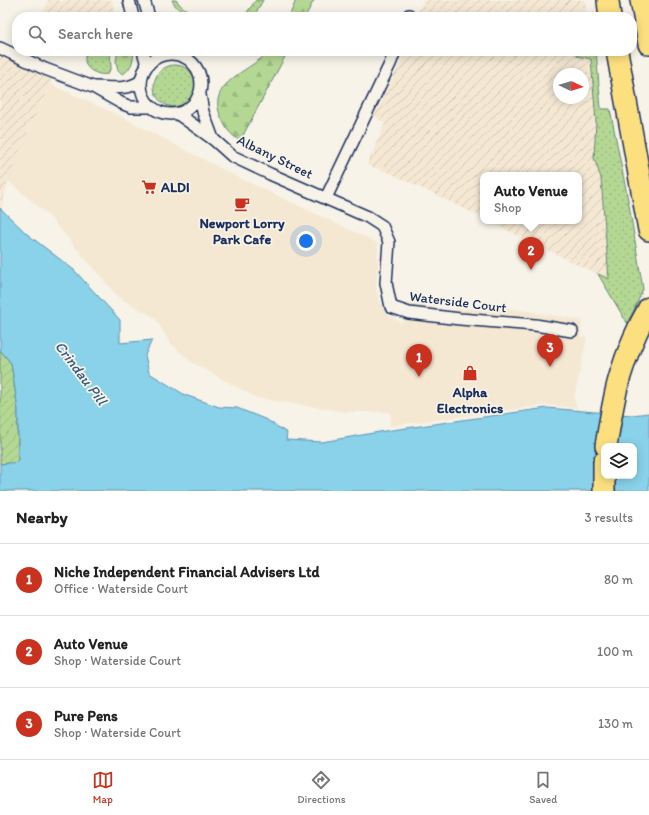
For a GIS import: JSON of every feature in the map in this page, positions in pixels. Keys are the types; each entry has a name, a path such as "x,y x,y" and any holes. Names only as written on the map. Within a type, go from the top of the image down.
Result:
{"highway":[{"path":"641,0 649,44"},
{"path":"617,56 649,230"},
{"path":"606,443 620,376 631,347 649,308"},
{"path":"604,479 604,491"}],"street":[{"path":"128,0 132,12"},
{"path":"144,0 148,12"},
{"path":"0,48 12,54"},
{"path":"17,56 45,69 93,86 121,103 131,106 151,107"},
{"path":"144,56 147,65"},
{"path":"160,56 147,65 143,73 141,81 142,95 146,102 157,112 171,115 185,112 191,108 200,96 202,84 197,68 192,62 182,56"},
{"path":"326,198 392,56"},
{"path":"93,86 123,88 141,81"},
{"name":"Albany Street","path":"200,96 203,112 213,139"},
{"name":"Albany Street","path":"178,114 213,139 232,156 326,198"},
{"name":"Waterside Court","path":"326,198 368,217 382,226 390,242 386,283 391,307 409,313 572,330"}],"shaded area":[{"path":"49,0 59,0 62,2 63,0 112,0 114,12 43,12"},
{"path":"424,0 585,0 586,12 418,12"},
{"path":"0,51 52,80 22,144 8,181 1,209 0,208"},
{"path":"404,56 591,56 609,280 494,224 582,224 582,172 480,172 480,217 390,173 367,165 385,123 374,116"},
{"path":"50,84 116,114 238,177 378,243 376,288 380,302 389,316 402,323 408,303 447,310 501,307 582,320 581,337 587,337 574,399 577,408 547,405 390,426 391,412 347,412 257,398 191,362 170,343 155,318 118,297 49,216 8,181 12,165"}],"green space":[{"path":"172,0 176,0 183,8 192,12 182,12"},
{"path":"256,0 263,0 256,12 247,12"},
{"path":"296,0 314,0 308,12 291,12"},
{"path":"110,56 111,67 108,74 100,74 89,69 85,62 85,57"},
{"path":"117,56 133,56 132,64 123,74 118,71 116,61"},
{"path":"263,56 285,56 240,141 229,131 221,117 218,105 219,95 233,78"},
{"path":"577,56 596,56 601,109 610,109 629,205 643,289 627,323 598,274 609,279 601,178 594,158 596,122 591,59"},
{"path":"175,65 190,71 196,86 190,101 175,107 160,101 154,86 160,71"},
{"path":"0,350 11,363 18,410 18,463 0,464"}],"water":[{"name":"Crindau Pill","path":"0,208 27,234 74,270 120,320 120,343 152,340 145,355 149,373 185,395 219,407 237,408 267,420 287,433 286,440 322,442 385,431 547,408 632,415 649,413 649,491 0,491 0,464 18,462 18,410 11,363 0,350"}],"place":[{"name":"ALDI","path":"149,187"},
{"name":"Newport Lorry Park Cafe","path":"242,204"},
{"name":"Auto Venue","path":"531,270"},
{"name":"Pure Pens","path":"550,367"},
{"name":"Alpha Electronics","path":"470,373"},
{"name":"Niche Independent Financial Advisers Ltd","path":"419,377"}]}
